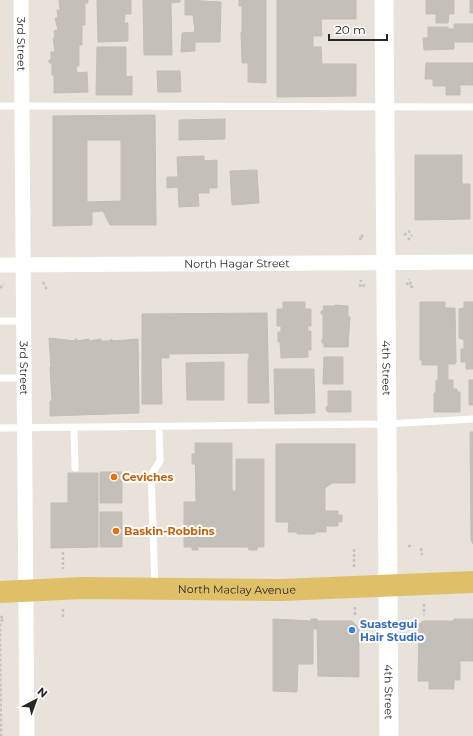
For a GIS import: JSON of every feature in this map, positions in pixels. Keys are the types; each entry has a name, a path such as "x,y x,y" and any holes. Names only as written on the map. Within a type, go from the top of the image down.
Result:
{"main road":[{"name":"North Maclay Avenue","path":"0,592 26,592 82,588 281,590 473,582"}],"street":[{"name":"3rd Street","path":"21,0 27,736"},
{"name":"4th Street","path":"384,0 389,736"},
{"name":"North Hagar Street","path":"0,265 473,262"}],"lane":[{"path":"0,106 473,107"},
{"path":"0,321 23,321"},
{"path":"0,378 24,378"},
{"path":"0,428 24,429 387,424 473,420"},
{"path":"155,588 151,475 160,461 159,427"},
{"path":"74,428 75,468"}],"path":[{"path":"361,234 362,238"},
{"path":"408,240 412,235"},
{"path":"406,283 412,287 409,278"},
{"path":"361,280 361,287 365,283"},
{"path":"39,284 47,290 42,281"},
{"path":"0,288 4,284"},
{"path":"421,548 422,556"},
{"path":"354,549 354,570"},
{"path":"63,552 63,572"},
{"path":"424,604 424,616"},
{"path":"355,606 355,615"},
{"path":"0,617 3,617 0,625 1,736"}],"building":[{"path":"59,0 88,0 88,3 85,3 85,25 82,25 82,45 79,45 79,66 76,66 77,73 87,72 88,92 54,93 54,75 52,75 52,63 49,63 49,60 51,60 51,52 55,52 53,38 55,38 54,31 58,30 55,18 58,18 57,10 60,10"},
{"path":"97,0 131,0 131,14 125,14 124,23 128,23 128,41 98,42"},
{"path":"143,0 180,0 180,2 171,3 172,55 144,55"},
{"path":"185,0 221,2 220,42 195,42 195,51 181,52 182,33 195,32 193,15 185,15"},
{"path":"239,0 266,0 266,83 248,82 248,63 242,63 242,6 239,6"},
{"path":"277,0 356,0 356,19 321,19 322,36 313,36 313,47 321,47 322,64 356,64 356,96 277,97"},
{"path":"426,0 454,0 454,14 449,14 448,23 436,23 436,14 426,14"},
{"path":"470,0 473,0 473,13 470,13"},
{"path":"454,24 473,24 473,42 455,42"},
{"path":"428,27 448,27 448,29 454,29 454,49 424,50 423,38 428,38"},
{"path":"97,47 126,47 126,77 132,76 132,95 96,95"},
{"path":"426,63 473,63 473,85 460,85 460,95 446,95 446,86 433,86 433,79 425,79"},
{"path":"157,71 180,71 181,92 158,92"},
{"path":"155,115 156,225 110,225 103,211 92,212 92,225 53,226 53,116","holes":["87,140 121,140 121,201 87,202"]},
{"path":"225,119 225,139 179,140 179,120"},
{"path":"415,155 462,155 462,184 470,184 470,219 415,220"},
{"path":"204,156 204,161 217,160 217,188 209,188 209,193 198,193 199,206 179,207 178,187 167,188 167,177 178,177 177,157"},
{"path":"257,170 259,203 232,205 230,171"},
{"path":"283,302 305,302 305,309 311,309 311,326 308,326 308,331 311,331 311,350 308,350 308,357 281,358 278,332 281,332 281,326 277,326 277,309 283,309"},
{"path":"420,302 445,302 445,308 455,308 456,362 455,364 448,364 448,380 453,380 453,389 457,389 457,392 460,392 460,412 434,412 434,393 436,393 436,380 438,381 438,365 422,365 422,360 420,360"},
{"path":"464,302 473,302 473,369 466,369 466,362 461,362 461,349 464,349 464,340 459,338 459,309 464,308"},
{"path":"323,306 348,306 348,317 350,317 348,347 324,347 324,343 322,343 323,314 321,314 321,311 324,310"},
{"path":"267,313 268,360 249,359 249,353 169,354 169,358 142,358 142,314"},
{"path":"49,338 75,341 75,339 77,339 77,341 101,339 101,341 109,341 112,339 112,341 138,339 139,413 50,416 50,401 52,401"},
{"path":"324,357 343,357 343,384 323,384"},
{"path":"142,358 161,358 162,404 142,404"},
{"path":"248,359 268,360 269,403 248,403"},
{"path":"224,362 224,400 187,400 186,363"},
{"path":"274,369 314,369 315,413 275,414"},
{"path":"469,380 473,380 473,405 469,405"},
{"path":"328,391 351,391 351,412 328,412 326,407 328,406"},
{"path":"470,432 473,432 473,544 471,540"},
{"path":"195,443 232,443 232,491 236,491 236,459 264,459 264,547 184,547 184,502 196,502"},
{"path":"276,444 355,444 355,483 332,483 325,488 325,511 338,511 338,526 326,526 326,532 315,532 315,534 297,534 297,532 288,532 289,522 276,522"},
{"path":"192,454 195,454 195,464 192,464"},
{"path":"100,472 122,472 122,503 100,503"},
{"path":"68,473 98,473 98,547 51,548 51,503 68,503"},
{"path":"100,512 122,512 122,547 100,547"},
{"path":"338,515 342,515 342,522 338,522"},
{"path":"192,547 198,548 198,550 192,550"},
{"path":"248,547 257,547 257,550 249,550"},
{"path":"273,619 311,621 311,619 317,619 318,629 313,629 313,664 298,664 297,692 273,691"},
{"path":"454,619 473,619 473,661 460,661 460,680 454,680 454,689 429,689 429,681 418,681 419,630 416,627 423,621 454,621"},
{"path":"317,621 352,621 359,628 359,677 318,676"}],"place":[{"name":"Ceviches","path":"114,477"},
{"name":"Baskin-Robbins","path":"116,531"},
{"name":"Suastegui Hair Studio","path":"352,630"}]}
